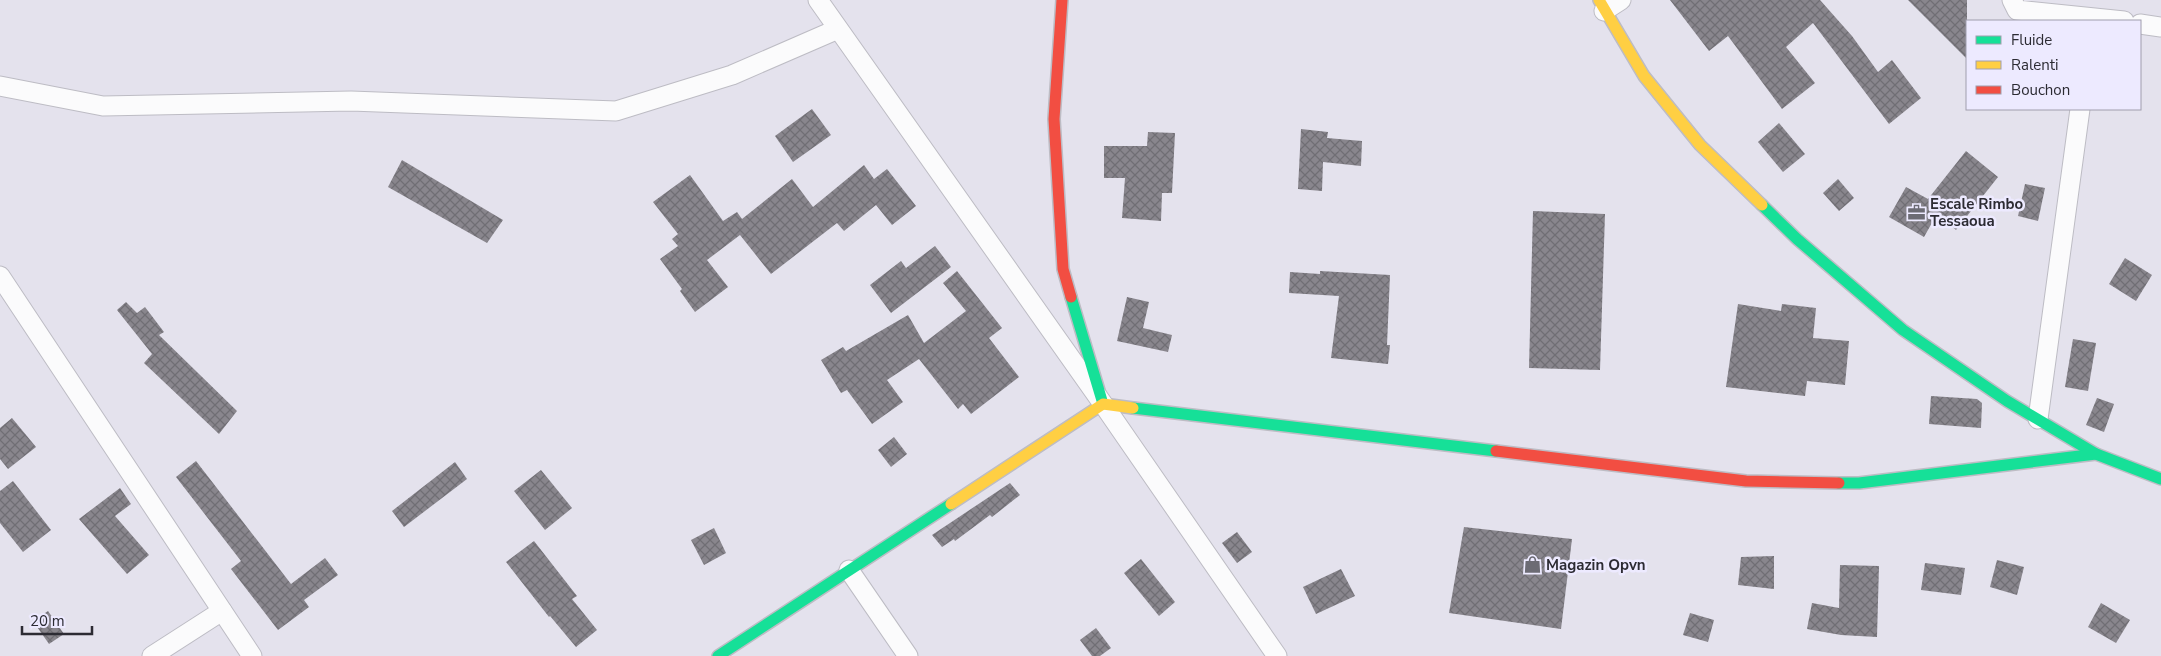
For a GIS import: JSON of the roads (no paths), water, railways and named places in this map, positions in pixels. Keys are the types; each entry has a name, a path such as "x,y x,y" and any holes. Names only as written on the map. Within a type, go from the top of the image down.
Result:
{"main road":[{"path":"1062,0 1054,119 1063,269 1103,404"},
{"path":"1601,6 1644,76 1700,145 1797,239 1903,330 2007,401 2096,454 2161,480"},
{"path":"718,656 1103,404 1746,481 1859,483 2096,454"}],"street":[{"path":"818,0 1103,404 1277,656"},
{"path":"1601,6 1621,0"},
{"path":"2012,0 2017,10 2062,7 2091,19 2108,20"},
{"path":"2141,24 2161,27"},
{"path":"0,86 103,106 351,101 616,111 732,75 838,29"},
{"path":"2038,420 2080,110"},
{"path":"0,276 252,656"},
{"path":"849,570 908,656"},
{"path":"152,656 222,611"}],"place":[{"name":"Escale Rimbo Tessaoua","path":"1916,213"},
{"name":"Magazin Opvn","path":"1532,565"}]}
